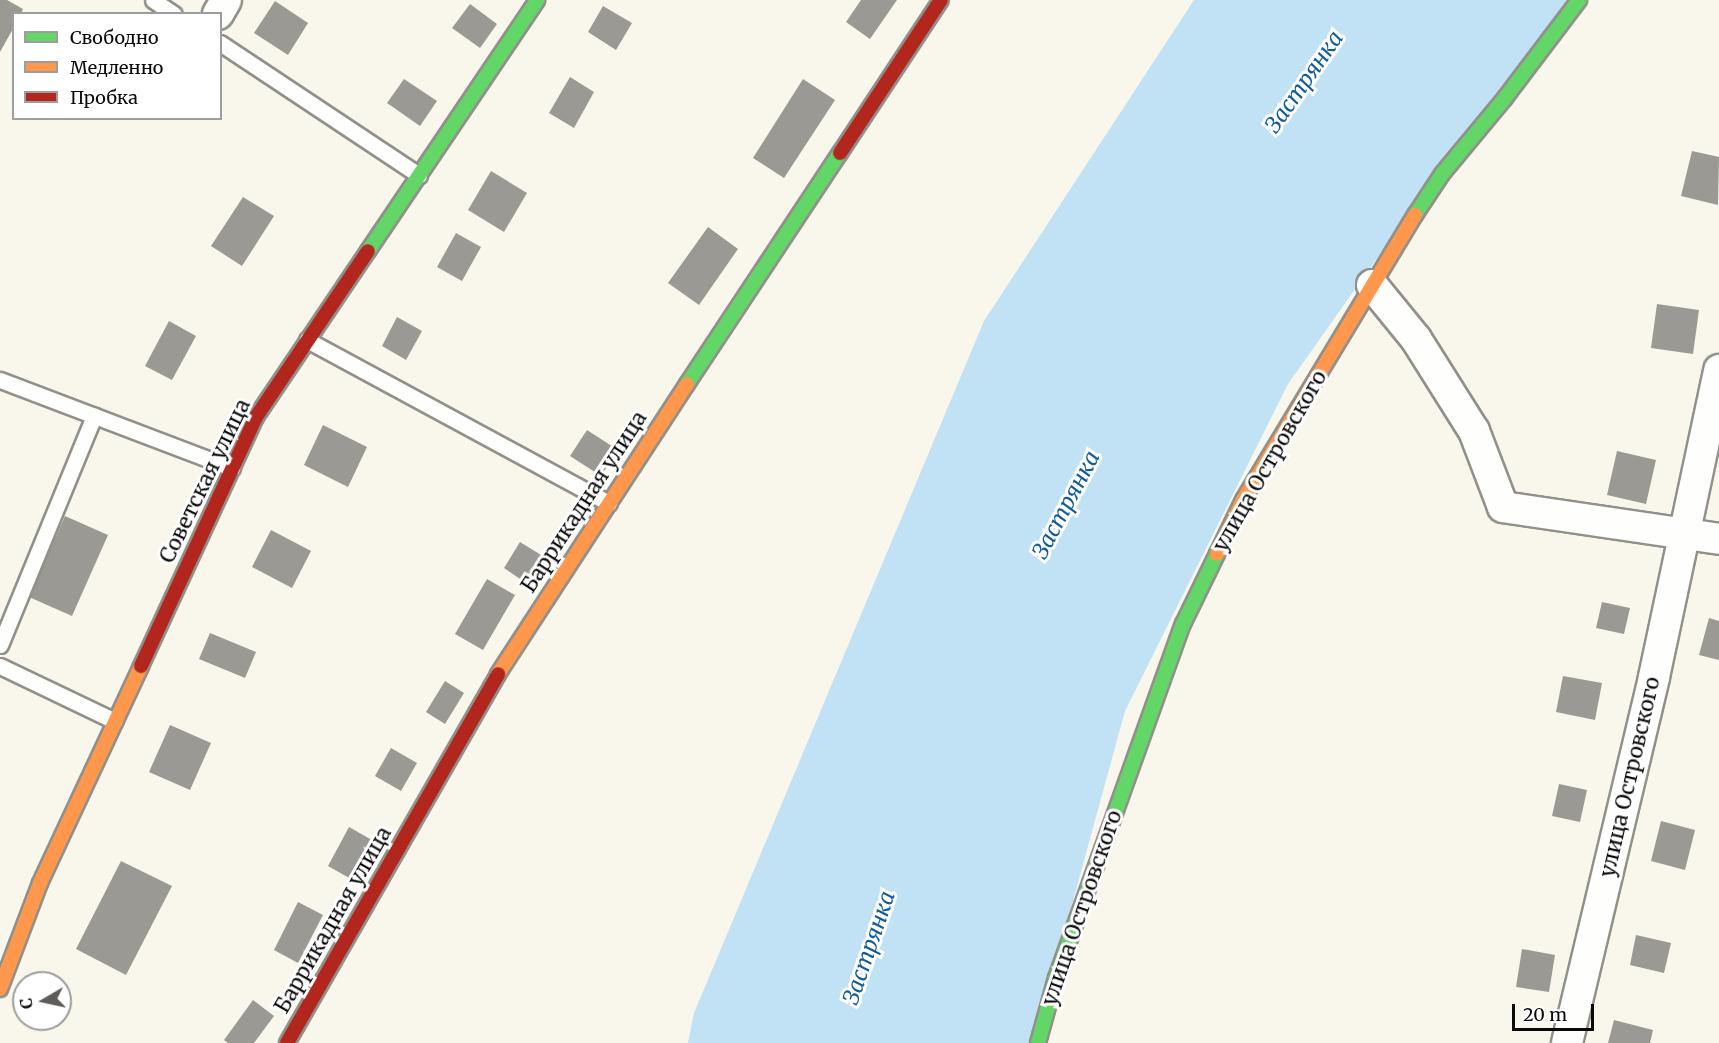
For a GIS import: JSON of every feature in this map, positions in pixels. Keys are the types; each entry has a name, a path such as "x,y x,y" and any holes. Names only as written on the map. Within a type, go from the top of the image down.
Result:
{"street":[{"name":"Советская улица","path":"0,989 6,955 256,417 537,0"},
{"name":"Баррикадная улица","path":"287,1043 516,643 941,0"},
{"name":"улица Островского","path":"1038,1043 1056,978 1183,624 1242,500 1442,174 1505,98 1579,0"},
{"path":"1372,285 1416,339 1474,431 1503,507 1719,539"},
{"name":"улица Островского","path":"1567,1043 1686,533 1719,370"}],"lane":[{"path":"153,0 171,12"},
{"path":"222,44 419,175"},
{"path":"308,340 609,503"},
{"path":"0,380 232,468"},
{"path":"0,645 94,416"},
{"path":"0,666 115,721"}],"water":[{"name":"Застрянка","path":"1194,0 1573,0 1404,220 1288,384 1125,711 1034,1043 688,1043 694,1013 984,321"}],"building":[{"path":"0,0 7,0 23,9 22,12 12,12 12,31 0,52"},
{"path":"861,0 897,0 870,39 846,22"},
{"path":"275,1 308,23 288,55 254,33"},
{"path":"470,4 497,24 480,48 452,28"},
{"path":"603,6 632,23 616,50 588,32"},
{"path":"570,77 594,92 574,128 549,113"},
{"path":"404,79 437,101 420,126 387,103"},
{"path":"803,79 835,100 784,178 753,158"},
{"path":"1692,151 1719,157 1718,205 1681,196"},
{"path":"491,171 527,193 504,232 468,210"},
{"path":"243,197 274,216 242,266 211,246"},
{"path":"708,227 738,249 699,305 668,283"},
{"path":"456,233 481,247 462,281 437,267"},
{"path":"1657,304 1699,310 1693,354 1651,348"},
{"path":"397,317 422,331 406,360 382,346"},
{"path":"169,321 196,336 172,380 145,366"},
{"path":"323,425 367,447 348,487 304,465"},
{"path":"587,430 618,450 601,476 570,456"},
{"path":"1617,451 1656,460 1646,504 1607,495"},
{"path":"65,516 108,535 72,616 29,597"},
{"path":"271,530 311,551 292,588 252,567"},
{"path":"520,542 546,558 529,585 504,568"},
{"path":"487,579 515,595 483,650 455,634"},
{"path":"1602,602 1630,608 1624,634 1596,628"},
{"path":"1709,618 1719,621 1719,660 1699,655"},
{"path":"210,633 256,652 245,678 199,659"},
{"path":"1563,676 1602,683 1595,720 1556,712"},
{"path":"445,681 464,693 445,724 426,712"},
{"path":"170,725 211,743 190,790 149,772"},
{"path":"391,748 417,763 401,791 375,776"},
{"path":"1559,784 1587,790 1580,822 1552,816"},
{"path":"1661,821 1695,830 1685,870 1651,861"},
{"path":"349,827 379,844 358,883 328,866"},
{"path":"121,861 172,886 126,975 76,949"},
{"path":"298,902 323,915 298,963 274,950"},
{"path":"1636,935 1671,943 1664,973 1630,965"},
{"path":"1522,949 1555,955 1549,992 1516,987"},
{"path":"253,1000 274,1016 254,1043 228,1043 224,1040"},
{"path":"1614,1020 1653,1030 1650,1043 1608,1043"}],"traffic: fast":[{"path":"368,251 537,0"},
{"path":"1415,215 1442,174 1505,98 1579,0"},
{"path":"687,384 840,153"},
{"path":"1038,1043 1056,978 1183,624 1217,554"}],"traffic: slow":[{"path":"1217,554 1243,500 1415,215"},
{"path":"498,674 687,384"},
{"path":"0,989 40,883 141,666"}],"traffic: jam":[{"path":"840,153 941,0"},
{"path":"141,666 256,417 368,251"},
{"path":"287,1043 498,674"}]}
